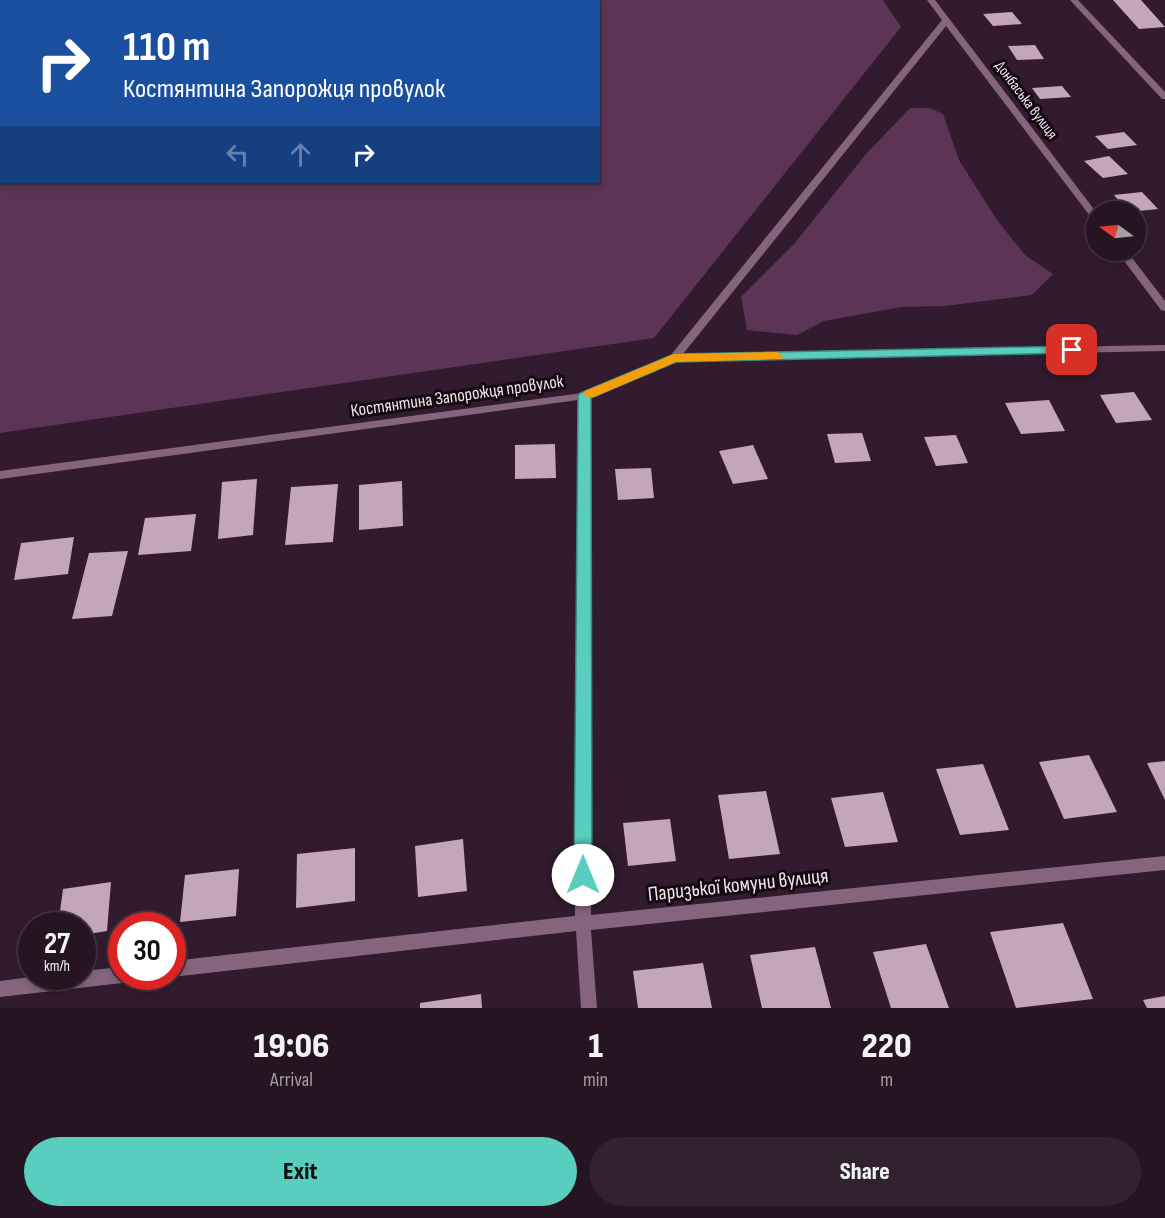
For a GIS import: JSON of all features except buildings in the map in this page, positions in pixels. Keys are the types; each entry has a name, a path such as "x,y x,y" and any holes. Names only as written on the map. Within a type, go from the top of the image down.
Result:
{"street":[{"name":"Донбаська вулиця","path":"931,0 1086,205"},
{"path":"1074,0 1165,97"},
{"path":"674,358 946,21"},
{"path":"1129,261 1165,308"},
{"name":"Костянтина Запорожця провулок","path":"0,475 584,396 674,358 1165,348"},
{"path":"584,396 583,923 589,1008"},
{"name":"Паризької комуни вулиця","path":"186,967 583,923 1165,863"},
{"path":"0,989 108,977"}],"shaded area":[{"path":"600,0 883,0 901,27 654,338 0,433 0,183 600,183"},
{"path":"910,108 930,108 943,114 959,160 997,220 1025,255 1053,274 1032,295 945,306 901,307 824,321 797,335 747,330 741,297 794,244 866,154"}],"slow traffic":[{"path":"589,394 674,358 777,356"}],"route":[{"path":"583,875 584,396 674,358 1072,350"}]}
